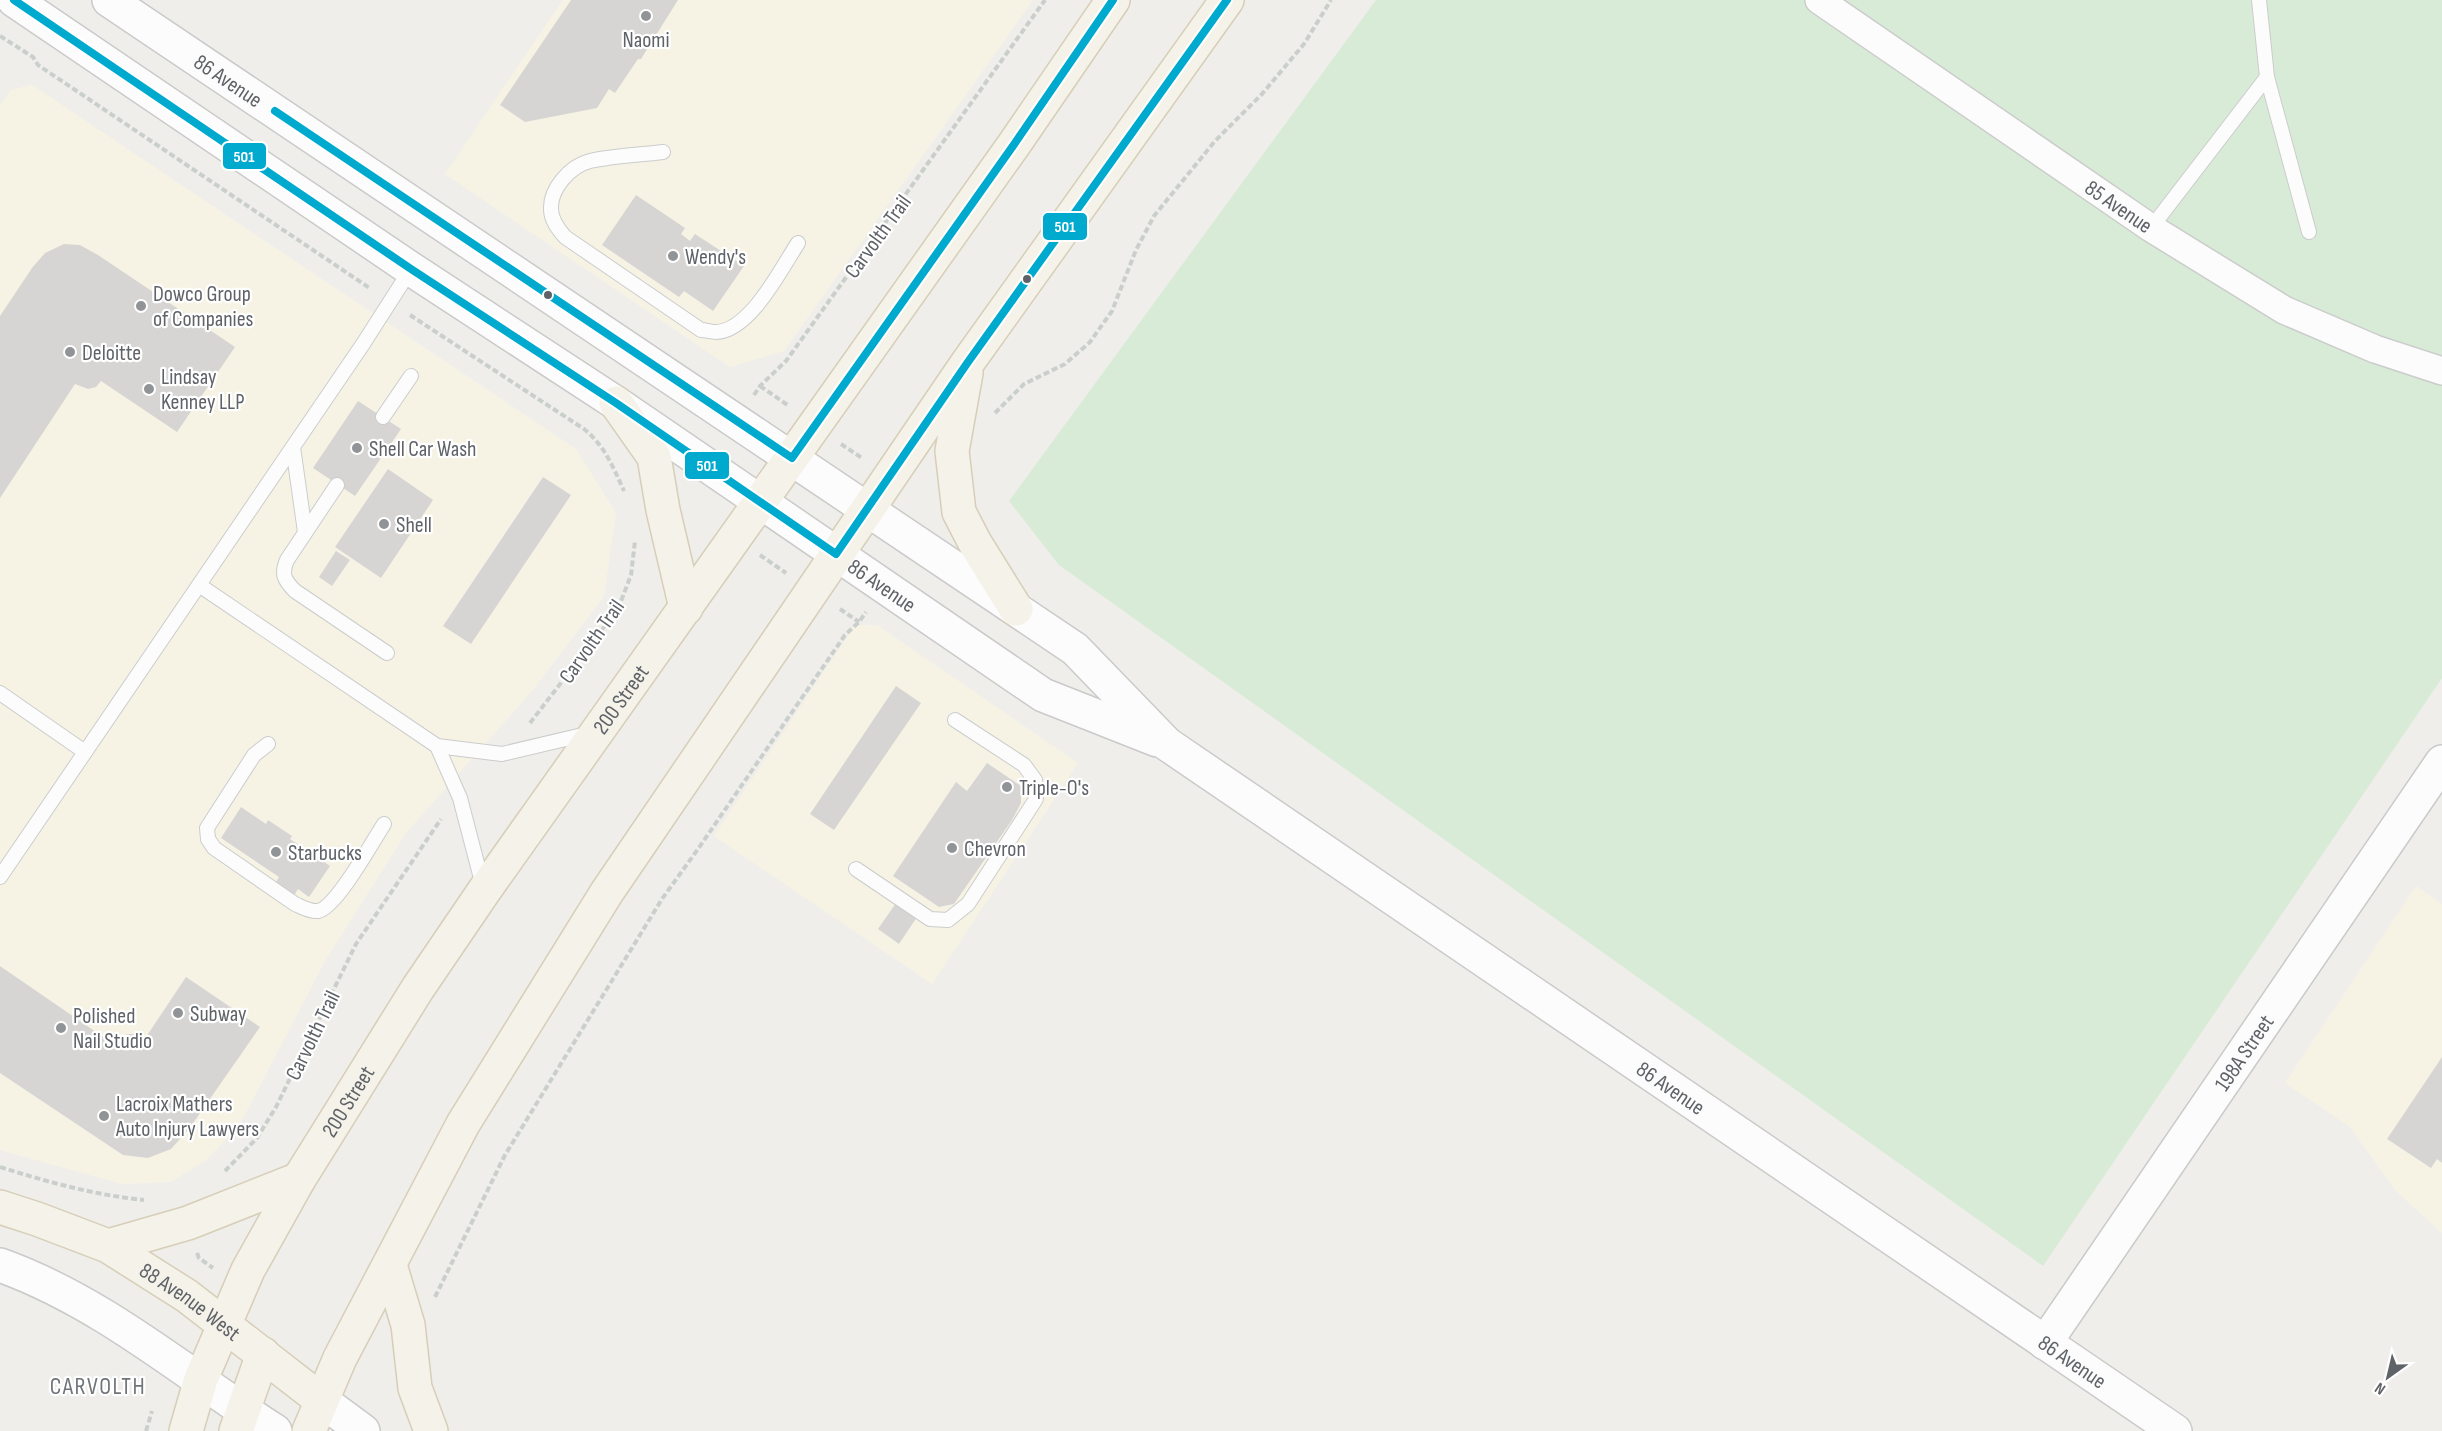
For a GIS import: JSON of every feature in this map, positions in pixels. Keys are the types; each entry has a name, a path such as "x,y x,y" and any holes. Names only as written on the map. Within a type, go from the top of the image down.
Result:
{"main road":[{"name":"200 Street","path":"186,1431 201,1379 248,1270 299,1179 418,988 484,891 1008,153 1113,0"},
{"path":"309,1431 340,1358 463,1124 588,922 968,362 1227,0"},
{"path":"968,362 952,451 959,512 975,543 1016,609"},
{"path":"616,403 654,457 663,510 686,608"},
{"path":"108,1246 188,1223 299,1179"},
{"name":"88 Avenue West","path":"0,1208 37,1219 108,1246 187,1296 321,1400"},
{"path":"390,1265 408,1325 415,1388 431,1431"},
{"path":"239,1421 263,1354"}],"street":[{"name":"86 Avenue","path":"15,0 411,268 616,403 1043,694 1167,744"},
{"path":"0,22 15,0"},
{"name":"86 Avenue","path":"109,0 1075,649 1167,744 2175,1431"},
{"name":"85 Avenue","path":"1819,0 2151,228 2284,310 2375,349 2442,371"},
{"name":"198A Street","path":"2045,1343 2442,762"},
{"path":"0,1265 69,1296 149,1343 201,1379 239,1421 275,1431"},
{"name":"88 Avenue West","path":"321,1400 363,1431"}],"lane":[{"path":"2259,0 2268,77 2309,232"},
{"path":"2151,228 2268,77"},
{"path":"663,152 587,162 571,172 554,193 551,209 555,224 565,237 701,330 717,332 740,322 751,312 798,243"},
{"path":"0,877 363,344 411,268"},
{"path":"383,417 411,376"},
{"path":"292,447 305,532"},
{"path":"337,484 287,560 283,570 285,581 295,591 387,654"},
{"path":"199,585 437,746 502,754 599,731"},
{"path":"0,693 85,752"},
{"path":"856,869 930,919 948,920 968,904 1036,799 1035,780 1024,765 955,720"},
{"path":"268,744 254,755 207,828 208,839 221,854 295,904 318,910 330,904 339,894 384,824"},
{"path":"437,746 460,798 484,891"}],"path":[{"name":"Carvolth Trail","path":"738,421 760,386 786,362 1045,0"},
{"path":"992,422 995,412 1024,384 1065,364 1090,342 1112,311 1136,250 1154,216 1215,141 1262,94 1304,44 1331,0"},
{"path":"0,36 33,57 38,65 366,286"},
{"path":"418,320 597,440 608,455 626,494"},
{"path":"760,386 889,477"},
{"name":"Carvolth Trail","path":"502,754 544,706 618,609 631,575 635,513 663,510"},
{"path":"433,1302 440,1283 505,1155 662,898 845,635 859,622 735,538"},
{"name":"Carvolth Trail","path":"224,1172 258,1138 276,1107 356,944 441,818 460,798"},
{"path":"0,1167 60,1185 112,1197 156,1200"},
{"path":"146,1431 152,1411"}],"shaded area":[{"path":"563,0 1033,0 784,351 730,367 445,174"},
{"path":"32,85 576,449 616,513 604,596 532,691 406,833 325,961 239,1126 206,1160 171,1182 122,1184 0,1150 0,106 11,90"},
{"path":"855,625 877,625 1078,763 932,984 714,836"},
{"path":"2416,886 2442,904 2442,1233 2397,1192 2349,1126 2285,1083"}],"green space":[{"path":"1376,0 2442,0 2442,678 2043,1266 1059,565 1009,501"}],"building":[{"path":"571,0 678,0 641,59 638,59 615,93 609,89 597,108 525,122 500,105"},
{"name":"Wendy's","path":"636,195 685,228 681,234 690,241 695,234 744,266 713,311 684,291 679,297 602,245"},
{"path":"64,244 80,245 98,255 235,347 177,432 101,381 96,387 88,389 75,384 0,498 0,316 32,268 45,253"},
{"name":"Shell Car Wash","path":"358,401 401,429 355,496 313,468"},
{"name":"Shell","path":"388,469 433,500 381,578 335,547"},
{"name":"Shell","path":"543,477 571,495 471,644 443,626"},
{"path":"336,551 350,560 332,586 319,577"},
{"path":"896,686 921,703 834,830 810,814"},
{"name":"Chevron","path":"987,763 1024,788 1021,792 1021,803 1012,820 954,904 939,907 893,876 956,782 967,791"},
{"name":"Starbucks","path":"241,807 266,824 268,820 292,836 290,839 330,866 309,897 298,889 292,899 273,887 279,877 221,838"},
{"path":"896,903 917,917 899,944 878,929"},
{"path":"0,966 112,1043 127,1034 146,1037 186,977 260,1027 189,1129 171,1149 148,1158 123,1155 0,1073"},
{"path":"2442,1057 2442,1163 2437,1159 2431,1168 2387,1139"}],"transit line":[{"name":"501","path":"14,0 411,269 616,403 836,554 968,362 1227,0"},
{"name":"501","path":"275,111 792,458 1015,143 1113,0"}],"place":[{"name":"Naomi","path":"646,16"},
{"name":"Wendy's","path":"673,256"},
{"name":"Dowco Group of Companies","path":"141,306"},
{"name":"Deloitte","path":"70,352"},
{"name":"Lindsay Kenney LLP","path":"149,389"},
{"name":"Shell Car Wash","path":"357,448"},
{"name":"Shell","path":"384,524"},
{"name":"Triple-O's","path":"1007,787"},
{"name":"Chevron","path":"952,848"},
{"name":"Starbucks","path":"276,852"},
{"name":"Subway","path":"178,1013"},
{"name":"Polished Nail Studio","path":"61,1028"},
{"name":"Lacroix Mathers Auto Injury Lawyers","path":"104,1116"}],"district":[{"name":"CARVOLTH","path":"98,1386"}]}
